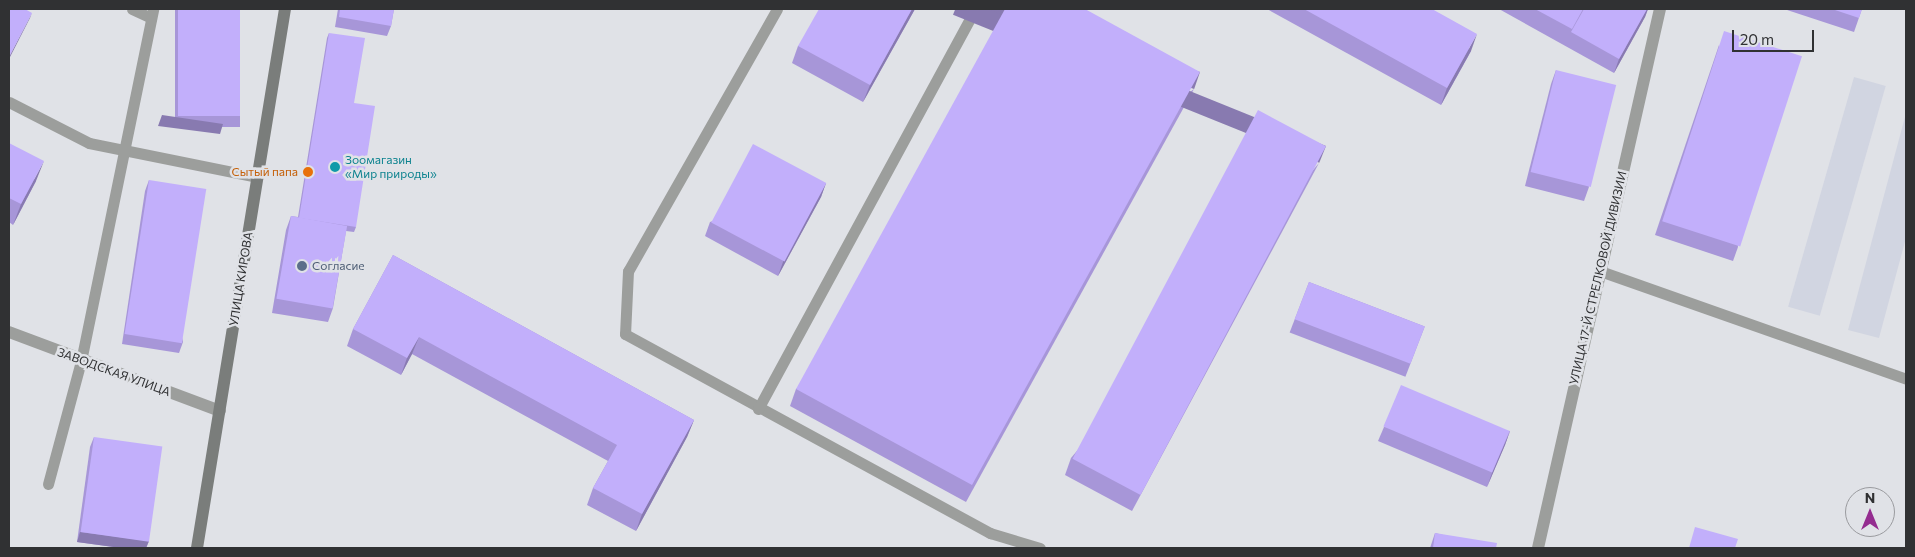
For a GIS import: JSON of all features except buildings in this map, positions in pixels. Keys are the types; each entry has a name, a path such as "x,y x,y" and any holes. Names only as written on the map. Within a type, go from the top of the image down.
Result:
{"main road":[{"name":"УЛИЦА КИРОВА","path":"197,548 285,9"}],"street":[{"name":"УЛИЦА 17-Й СТРЕЛКОВОЙ ДИВИЗИИ","path":"1538,548 1660,9"},
{"name":"ЗАВОДСКАЯ УЛИЦА","path":"9,332 81,361 220,411"}],"lane":[{"path":"48,484 81,361 152,14 132,9"},
{"path":"777,9 628,271 625,334 758,409 990,533 1040,548"},
{"path":"758,409 975,9"},
{"path":"9,102 89,143 258,177"},
{"path":"1600,271 1906,379"}],"shaded area":[{"path":"1854,77 1886,86 1820,316 1788,307"},
{"path":"1906,113 1906,238 1879,338 1848,330"}],"place":[{"name":"Зоомагазин «Мир природы»","path":"335,167"},
{"name":"Сытый папа","path":"308,172"},
{"name":"Согласие","path":"302,266"}]}
